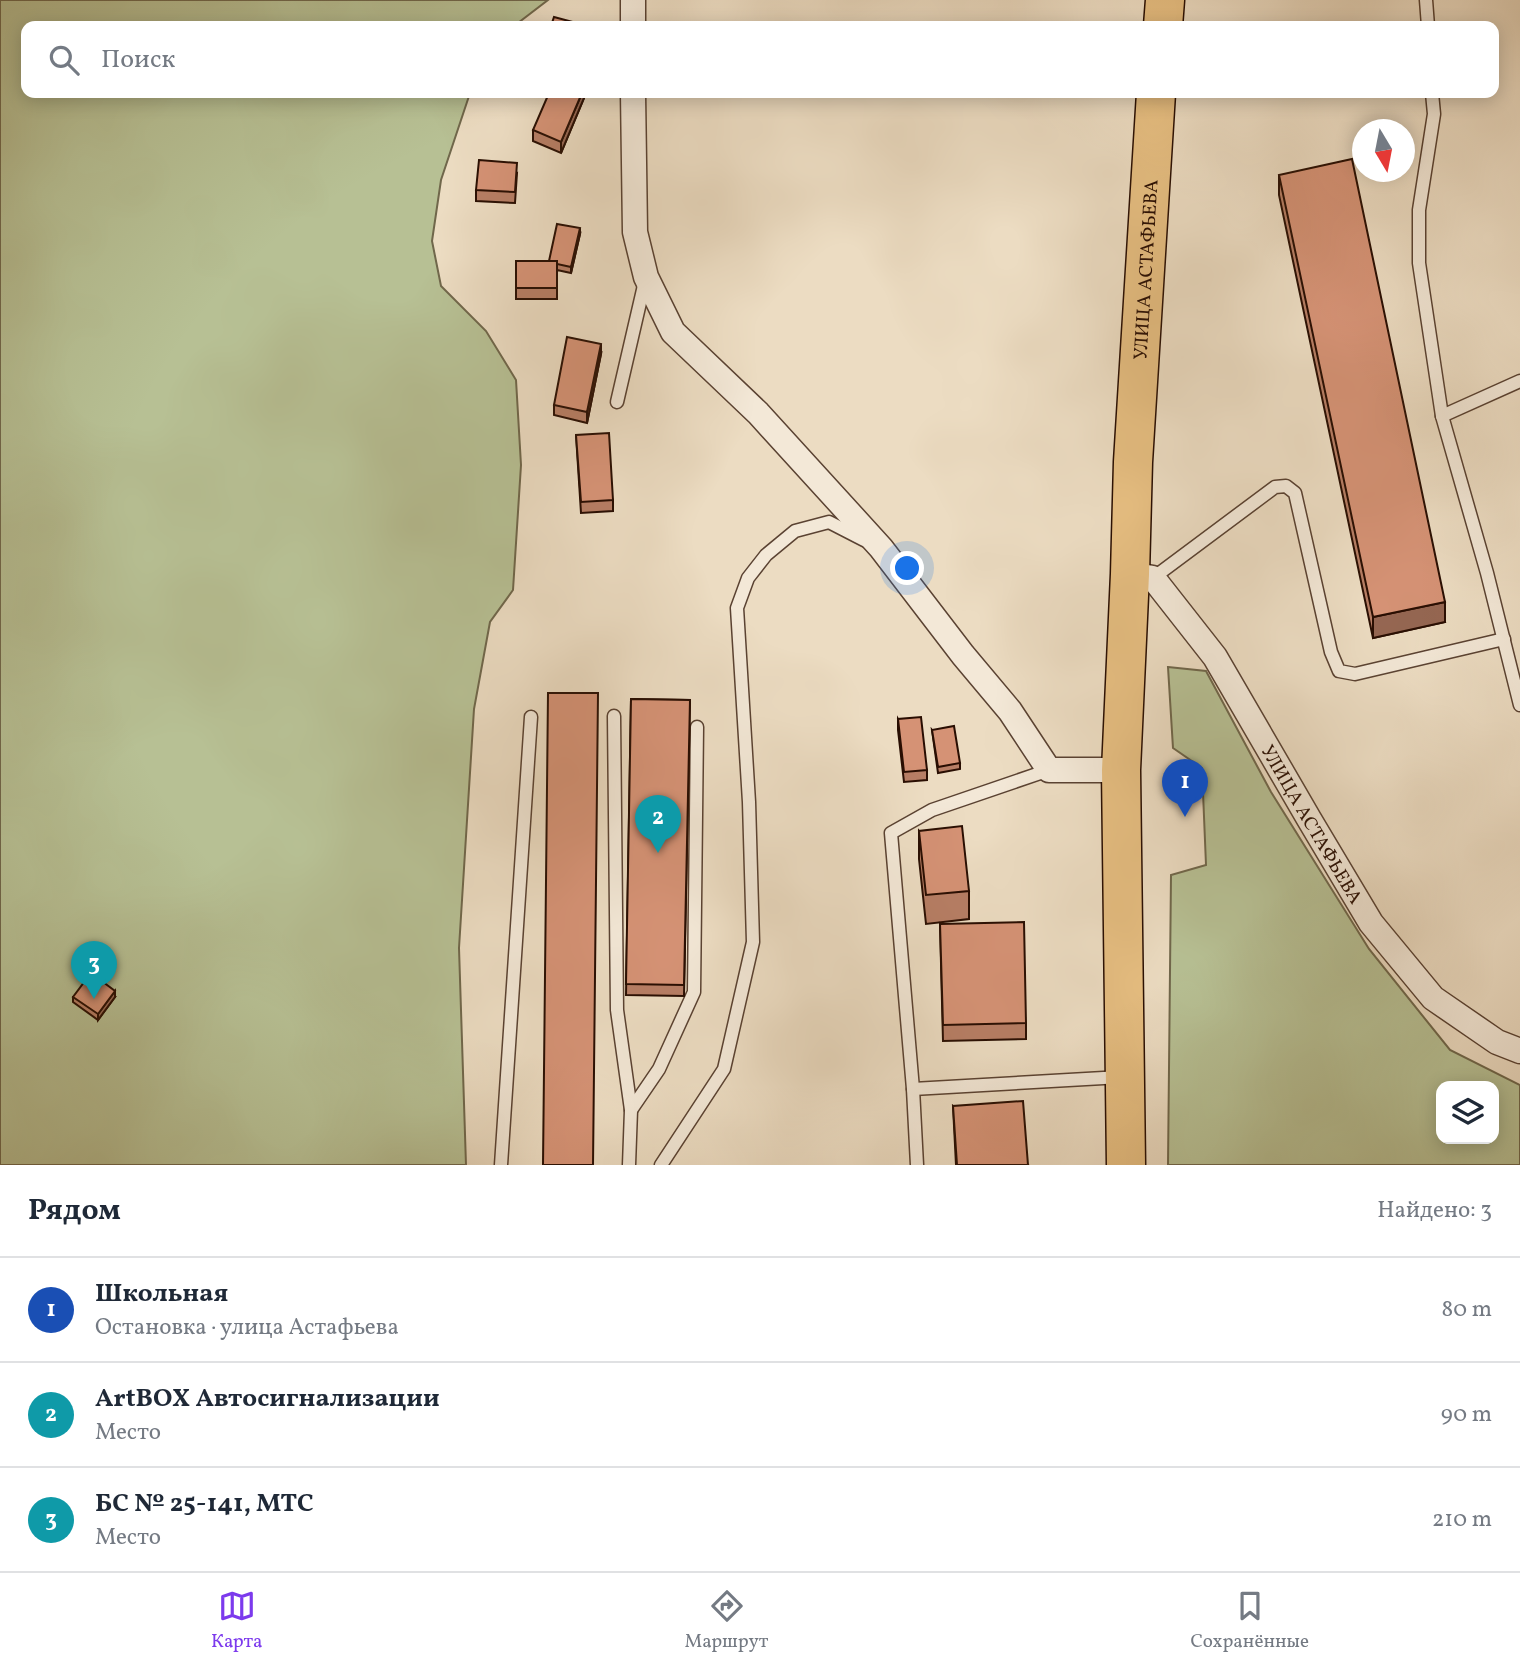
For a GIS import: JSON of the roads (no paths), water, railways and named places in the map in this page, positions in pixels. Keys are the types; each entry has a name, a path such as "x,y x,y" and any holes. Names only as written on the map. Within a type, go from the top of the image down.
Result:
{"main road":[{"path":"1163,21 1165,0"},
{"name":"УЛИЦА АСТАФЬЕВА","path":"1126,1165 1121,769 1141,576 1133,462 1156,98"}],"street":[{"path":"633,0 633,21"},
{"path":"633,98 635,232 646,277 673,332 758,413 881,548 963,655 1010,711 1049,770 1121,769"},
{"name":"УЛИЦА АСТАФЬЕВА","path":"1141,576 1215,657 1371,923 1433,998 1497,1042 1520,1051"}],"lane":[{"path":"1426,0 1428,21"},
{"path":"1432,98 1434,114 1419,210 1419,263 1442,416 1487,573 1520,705"},
{"path":"617,402 646,277"},
{"path":"1442,416 1520,381"},
{"path":"1141,576 1275,487 1286,486 1294,493 1331,652 1339,671 1355,674 1504,639"},
{"path":"661,1165 724,1069 752,942 749,802 737,608 748,579 766,555 794,531 829,522 881,548"},
{"path":"614,716 617,1010 631,1110 629,1165"},
{"path":"501,1165 531,717"},
{"path":"631,1110 659,1069 694,992 697,727"},
{"path":"917,1165 891,833 932,810 1049,770"},
{"path":"913,1089 1125,1076"}],"place":[{"name":"Школьная","path":"1185,817"},
{"name":"ArtBOX Автосигнализации","path":"658,853"},
{"name":"БС № 25-141, МТС","path":"94,999"}]}
